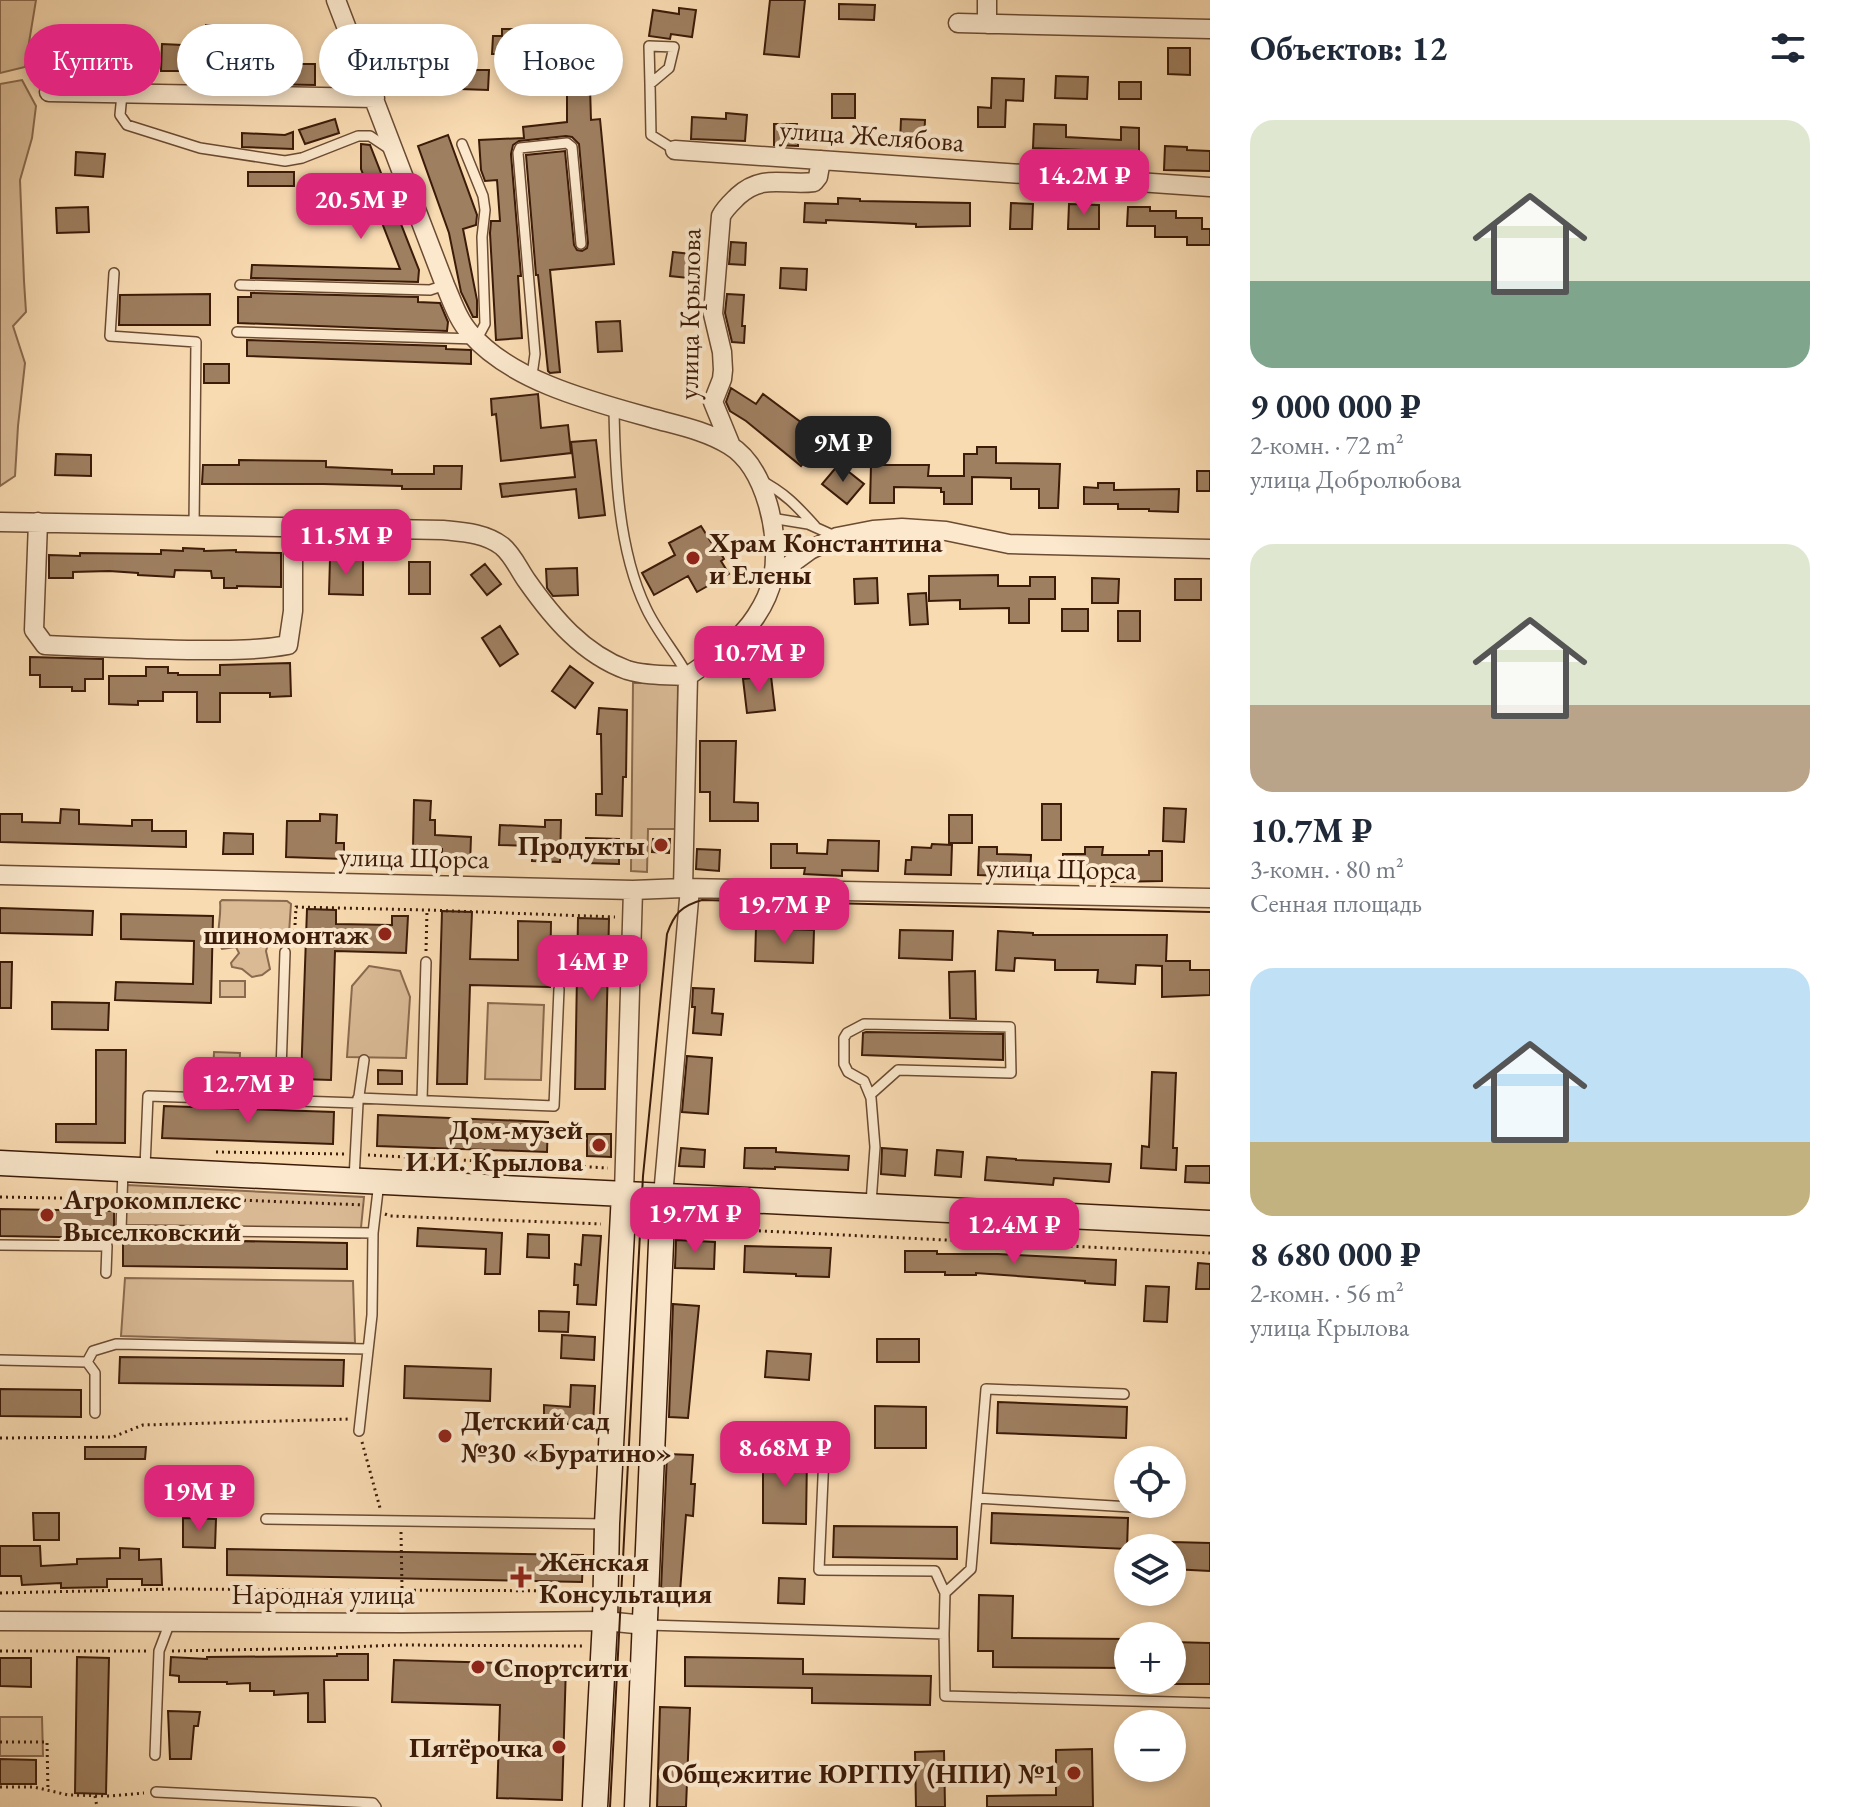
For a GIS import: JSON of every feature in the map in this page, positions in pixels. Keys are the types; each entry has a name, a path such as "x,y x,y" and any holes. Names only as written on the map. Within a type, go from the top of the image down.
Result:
{"street":[{"path":"0,522 443,530 479,535 501,546 509,554 544,605 580,643 596,655 639,673 688,676 711,660 755,617 773,577 774,554 771,518 754,470 731,446 704,432 614,407 528,376 507,365 470,333 445,285 336,0"},
{"path":"987,0 987,24"},
{"path":"958,23 1210,29"},
{"path":"161,95 375,98"},
{"name":"улица Желябова","path":"675,150 1210,187"},
{"name":"улица Крылова","path":"731,446 713,402 723,370 713,314 721,216 742,192 756,183 814,182 821,160"},
{"path":"38,522 34,630 45,645 151,649 267,649 288,645 293,611 293,528"},
{"path":"773,577 810,550 837,537 902,528 946,531 1009,544 1210,549"},
{"path":"637,1807 661,1226 687,888 688,676"},
{"name":"улица Щорса","path":"0,875 633,890 687,888 1210,898"},
{"path":"595,1807 624,1193 633,890"},
{"path":"0,1163 1210,1223"},
{"name":"Народная улица","path":"0,1621 605,1621 645,1625"}],"lane":[{"path":"650,84 651,135 675,150"},
{"path":"122,96 120,115 127,125 200,148 285,161 302,158 358,136 370,136 395,152"},
{"path":"528,376 535,354 520,148 567,143 572,147 581,244"},
{"path":"237,332 477,339 485,324 482,237 485,210 483,196 462,144"},
{"path":"114,273 110,336 196,342 194,526"},
{"path":"240,285 430,290 445,285"},
{"path":"614,407 619,491 633,573 645,607 688,676"},
{"path":"759,479 790,499 815,526"},
{"path":"771,518 815,526 837,537"},
{"path":"280,1101 289,951"},
{"path":"422,1100 426,958"},
{"path":"373,1233 121,1230 122,1198 134,1170 148,1096 280,1101 422,1100 554,1106 559,989"},
{"path":"870,1095 898,1070 1011,1073 1010,1027 864,1024 847,1033 844,1038 844,1064 848,1072 864,1081 870,1095 875,1147 871,1206"},
{"path":"359,1431 372,1315 375,1210 355,1154 364,1060"},
{"path":"0,1245 107,1246 106,1273"},
{"path":"87,1362 93,1351 116,1344 368,1349"},
{"path":"0,1360 87,1362"},
{"path":"87,1362 95,1373 95,1413"},
{"path":"945,1593 971,1569 986,1389 1124,1394"},
{"path":"824,1455 819,1570 935,1571 945,1593 945,1696 1210,1703"},
{"path":"977,1498 1114,1506"},
{"path":"266,1519 607,1524"},
{"path":"155,1755 159,1651 170,1622"},
{"path":"645,1625 944,1634"},
{"path":"156,1792 373,1803 376,1807"}],"path":[{"path":"289,951 296,907 623,917"},
{"path":"426,958 427,910"},
{"path":"206,1152 355,1154 608,1168"},
{"path":"0,1197 131,1196 364,1205 390,1216 622,1225"},
{"path":"661,1226 1210,1253"},
{"path":"0,1438 113,1437 143,1425 361,1418"},
{"path":"359,1431 383,1520"},
{"path":"401,1520 402,1590"},
{"path":"0,1593 173,1589 593,1591"},
{"path":"0,1651 159,1651 397,1645 583,1647"},
{"path":"0,1742 47,1742 48,1791"},
{"path":"0,1787 34,1787 68,1795 95,1796 156,1792"},
{"path":"95,1796 97,1807"}],"shaded area":[{"path":"0,0 36,0 32,24 24,24 24,67 0,73"},
{"path":"22,80 24,96 31,96 36,106 32,138 20,180 26,312 13,326 25,363 15,476 0,486 0,84"},
{"path":"633,683 678,683 676,829 648,829 647,872 631,871"},
{"path":"222,900 287,901 291,904 289,933 270,938 266,951 270,969 262,975 252,977 242,969 232,967 231,963 239,953 236,947 222,949 218,932"},
{"path":"369,966 400,971 410,997 406,1058 347,1057 352,986"},
{"path":"220,981 245,981 245,997 220,997"},
{"path":"488,1003 544,1005 541,1080 485,1079"},
{"path":"214,1052 240,1053 239,1076 213,1075"},
{"path":"127,1185 364,1197 360,1238 125,1231"},
{"path":"125,1278 353,1281 355,1343 121,1336"},
{"path":"0,1717 42,1717 43,1756 0,1756"}],"building":[{"path":"770,0 805,0 799,57 764,54"},
{"path":"839,4 875,5 874,20 839,19"},
{"path":"679,8 696,10 692,37 671,34 670,39 649,36 653,10 679,14"},
{"path":"162,44 177,45 177,71 161,71"},
{"path":"1168,48 1190,48 1190,75 1168,74"},
{"path":"303,64 315,64 315,85 303,85"},
{"path":"478,70 489,70 488,90 478,90"},
{"path":"1056,76 1088,77 1087,99 1055,98"},
{"path":"992,78 1024,79 1023,101 1006,100 1005,127 978,127 978,107 991,108"},
{"path":"1119,82 1141,82 1141,99 1119,99"},
{"path":"832,94 855,94 855,118 832,118"},
{"path":"567,96 590,96 591,120 600,119 614,264 550,270 560,372 550,373 536,275 526,155 565,151 574,245 582,251 588,243 579,144 566,136 519,141 513,145 511,154 521,276 518,276 522,338 496,340 490,233 491,221 500,221 497,180 485,181 479,140 524,138 523,127 567,122"},
{"path":"726,113 747,115 745,141 691,139 692,117 726,119"},
{"path":"335,119 339,133 305,144 299,130"},
{"path":"901,119 925,120 924,144 900,143"},
{"path":"774,124 797,124 798,146 774,145"},
{"path":"1034,124 1066,125 1066,137 1121,140 1121,127 1139,128 1139,153 1109,152 1109,160 1084,159 1084,150 1033,148"},
{"path":"293,132 293,149 242,147 242,133 285,135"},
{"path":"448,135 477,215 476,225 463,229 477,300 477,317 473,317 461,292 449,233 418,146"},
{"path":"361,144 370,145 419,270 418,282 251,278 252,265 400,269 361,169"},
{"path":"1165,146 1210,151 1210,171 1164,170"},
{"path":"76,152 105,154 103,177 75,175"},
{"path":"248,172 294,172 294,186 248,186"},
{"path":"838,198 970,203 970,226 916,227 916,224 826,220 826,223 804,222 805,203 838,204"},
{"path":"1011,203 1033,204 1032,229 1010,229"},
{"path":"1069,204 1099,205 1099,229 1068,229"},
{"path":"88,207 89,232 57,233 56,208"},
{"path":"1128,207 1176,211 1176,218 1202,218 1202,229 1210,229 1210,245 1187,245 1187,237 1155,237 1155,226 1127,226"},
{"path":"731,242 746,243 745,265 729,264"},
{"path":"673,252 700,255 698,279 670,276"},
{"path":"781,268 807,269 806,290 780,288"},
{"path":"251,293 418,297 418,302 440,303 448,322 447,331 238,323 238,297 251,297"},
{"path":"210,294 210,325 119,325 120,295"},
{"path":"727,294 744,295 744,343 732,342 725,313"},
{"path":"620,321 622,351 598,352 596,322"},
{"path":"247,340 446,346 446,349 471,350 471,364 247,356"},
{"path":"204,364 229,364 229,383 204,383"},
{"path":"731,388 756,404 763,394 822,438 801,466 730,411 726,402"},
{"path":"538,394 541,428 568,425 571,453 501,461 496,414 492,415 491,399"},
{"path":"596,440 605,515 579,518 576,489 502,497 500,484 575,477 571,442"},
{"path":"977,447 996,447 996,463 1060,464 1058,508 1039,508 1039,489 1011,489 1011,478 972,477 972,504 944,504 941,488 894,487 894,503 870,503 871,465 929,465 928,476 964,476 964,454 977,454"},
{"path":"56,454 91,455 91,476 55,475"},
{"path":"239,460 326,461 326,467 392,470 392,474 434,474 434,466 462,466 461,489 202,484 203,465 239,465"},
{"path":"839,464 864,484 847,504 822,484"},
{"path":"1197,471 1210,471 1210,491 1197,491"},
{"path":"1098,483 1114,483 1114,490 1179,489 1178,512 1118,509 1118,504 1084,504 1084,487 1098,488"},
{"path":"701,526 711,542 714,541 729,574 697,592 688,576 654,595 642,573 675,555 669,543"},
{"path":"183,548 281,553 281,587 224,588 224,578 212,578 211,571 175,570 174,577 109,571 73,572 73,578 49,578 49,555 161,554 161,550 183,551"},
{"path":"330,559 363,560 363,595 329,594"},
{"path":"409,562 430,562 430,594 409,594"},
{"path":"485,564 501,584 487,595 471,575"},
{"path":"577,568 578,595 553,596 547,588 546,569"},
{"path":"998,575 998,586 1030,586 1030,577 1055,577 1055,599 1029,599 1029,623 1009,623 1009,608 960,609 960,600 929,601 929,576"},
{"path":"877,578 878,603 855,604 854,579"},
{"path":"1092,578 1119,579 1118,603 1092,603"},
{"path":"1175,579 1201,579 1201,600 1175,600"},
{"path":"926,593 928,624 910,625 908,594"},
{"path":"1062,609 1088,609 1088,631 1062,631"},
{"path":"1118,611 1140,611 1140,641 1118,641"},
{"path":"500,626 518,654 500,666 482,638"},
{"path":"30,657 103,659 103,679 85,679 85,691 72,691 72,687 40,687 40,675 30,675"},
{"path":"290,663 291,696 220,693 220,722 197,722 197,692 163,692 163,701 138,701 138,705 109,704 109,676 146,676 146,667 168,667 168,673 178,675 220,675 220,665"},
{"path":"570,666 593,683 575,708 552,691"},
{"path":"771,676 775,710 747,713 743,679"},
{"path":"599,708 627,710 622,816 596,815 596,794 602,794 601,734 597,734"},
{"path":"700,741 736,741 734,802 758,803 758,821 710,821 710,792 700,792"},
{"path":"414,800 431,801 430,820 435,820 435,835 471,837 470,865 442,863 442,849 413,848"},
{"path":"1042,804 1061,804 1061,840 1042,840"},
{"path":"1164,808 1186,809 1184,842 1163,841"},
{"path":"61,809 79,810 79,824 132,826 132,820 152,820 152,831 186,831 186,847 0,842 0,814 22,814 22,822 60,823"},
{"path":"320,814 337,815 336,843 344,843 344,859 286,857 287,821 320,821"},
{"path":"949,815 972,815 972,843 949,843"},
{"path":"545,820 561,820 560,862 532,861 533,846 499,845 500,825 545,827"},
{"path":"224,833 253,834 253,854 223,854"},
{"path":"586,838 619,839 619,864 586,863"},
{"name":"Продукты","path":"653,839 670,839 669,853 652,852"},
{"path":"828,840 879,841 878,871 842,870 842,876 804,874 805,868 771,868 771,844 797,844 797,853 827,854"},
{"path":"932,844 952,845 951,875 905,874 906,860 911,860 912,847 931,848"},
{"path":"979,847 997,847 997,854 1031,855 1030,877 978,875"},
{"path":"1085,847 1103,847 1102,855 1149,855 1149,851 1162,851 1162,881 1063,879 1063,854 1085,854"},
{"path":"697,849 720,850 719,871 696,869"},
{"path":"0,908 93,911 92,935 0,933"},
{"path":"307,909 336,910 336,924 392,925 392,916 408,916 406,953 335,951 331,1080 301,1079"},
{"path":"442,911 472,912 470,959 518,960 518,921 551,922 550,987 470,985 467,1084 437,1084"},
{"path":"121,914 213,916 211,1003 115,1000 116,982 193,984 194,941 121,939"},
{"path":"578,918 609,919 605,1089 575,1089"},
{"path":"756,928 814,930 813,963 755,961"},
{"path":"900,930 953,931 952,960 899,958"},
{"path":"998,931 1033,935 1167,935 1166,961 1190,961 1190,970 1210,970 1210,995 1162,997 1162,966 1136,965 1135,984 1097,982 1098,970 1055,970 1055,960 1015,958 1014,971 996,970"},
{"path":"0,962 12,962 11,1008 0,1008"},
{"path":"975,971 976,1019 950,1018 949,972"},
{"path":"693,988 714,989 712,1013 723,1014 721,1035 693,1033"},
{"path":"52,1002 109,1003 108,1030 52,1029"},
{"path":"863,1033 1003,1034 1003,1060 862,1055"},
{"path":"96,1050 126,1050 125,1143 56,1142 56,1124 96,1124"},
{"path":"687,1056 712,1058 708,1114 682,1112"},
{"path":"378,1070 402,1071 402,1084 378,1084"},
{"path":"1152,1072 1176,1073 1173,1148 1177,1148 1176,1170 1141,1168 1142,1146 1149,1147"},
{"path":"164,1106 334,1112 333,1144 162,1138"},
{"path":"378,1115 548,1122 547,1152 377,1146"},
{"name":"Дом-музей И.И. Крылова","path":"587,1134 611,1134 611,1157 587,1156"},
{"path":"681,1148 705,1150 704,1167 679,1166"},
{"path":"745,1148 849,1156 848,1170 744,1168"},
{"path":"882,1148 907,1150 905,1176 881,1174"},
{"path":"937,1150 963,1152 961,1177 935,1175"},
{"path":"987,1157 1111,1164 1109,1182 1054,1178 1053,1185 985,1180"},
{"path":"1186,1166 1210,1166 1210,1183 1185,1182"},
{"path":"0,1209 114,1211 117,1238 0,1236"},
{"path":"418,1228 502,1233 500,1274 485,1274 486,1249 417,1246"},
{"path":"528,1234 549,1235 549,1258 527,1257"},
{"path":"583,1235 601,1236 596,1305 577,1304 575,1264 581,1265"},
{"path":"123,1239 347,1243 347,1269 123,1266"},
{"path":"676,1240 715,1242 714,1269 675,1268"},
{"path":"745,1246 831,1248 829,1277 744,1272"},
{"path":"905,1251 1116,1260 1115,1285 976,1273 945,1275 945,1272 905,1272"},
{"path":"1198,1263 1210,1264 1210,1289 1196,1289"},
{"path":"1146,1286 1169,1287 1167,1322 1144,1321"},
{"path":"673,1304 699,1306 688,1418 669,1417"},
{"path":"539,1311 569,1312 568,1332 539,1331"},
{"path":"562,1335 595,1337 594,1360 561,1358"},
{"path":"877,1339 919,1339 919,1362 877,1362"},
{"path":"767,1351 811,1354 809,1380 765,1377"},
{"path":"120,1357 344,1360 343,1386 119,1383"},
{"path":"405,1366 491,1369 490,1401 404,1398"},
{"path":"571,1385 595,1386 593,1425 544,1423 544,1405 570,1407"},
{"path":"0,1389 81,1390 81,1417 0,1416"},
{"path":"998,1402 1127,1407 1126,1438 997,1433"},
{"path":"875,1406 926,1407 926,1448 875,1448"},
{"path":"85,1447 146,1447 145,1459 85,1459"},
{"path":"667,1454 693,1455 693,1516 686,1515 680,1592 661,1590"},
{"path":"763,1455 807,1456 806,1524 763,1523"},
{"path":"33,1513 59,1513 59,1540 34,1540"},
{"path":"992,1513 1128,1518 1127,1534 1114,1534 1114,1548 991,1543"},
{"path":"183,1518 216,1519 215,1548 183,1547"},
{"path":"834,1526 957,1527 957,1559 833,1557"},
{"path":"1186,1542 1210,1543 1210,1571 1186,1570"},
{"path":"0,1546 40,1546 41,1566 77,1564 77,1559 120,1558 120,1548 139,1549 139,1560 161,1559 162,1585 142,1585 142,1579 107,1579 107,1587 61,1588 61,1583 22,1585 21,1576 0,1576"},
{"path":"227,1549 583,1555 582,1582 227,1575"},
{"path":"779,1578 805,1579 804,1604 778,1603"},
{"path":"979,1595 1013,1596 1012,1638 1114,1639 1114,1668 993,1667 993,1651 978,1651"},
{"path":"1186,1642 1210,1643 1210,1684 1186,1684"},
{"path":"368,1654 368,1680 324,1680 325,1722 308,1722 308,1693 274,1695 274,1691 250,1691 250,1683 179,1682 179,1676 170,1675 171,1657 207,1659"},
{"path":"77,1657 109,1658 106,1794 75,1793"},
{"path":"685,1657 803,1659 803,1674 931,1676 930,1705 812,1703 812,1688 685,1686"},
{"path":"0,1658 31,1658 31,1687 0,1686"},
{"path":"394,1660 566,1665 562,1800 497,1798 500,1705 392,1702"},
{"path":"660,1707 690,1708 686,1807 657,1807"},
{"path":"168,1711 200,1712 198,1726 194,1726 191,1759 170,1759"},
{"path":"1092,1749 1093,1807 987,1807 987,1796 1056,1795 1056,1750"},
{"path":"944,1751 945,1807 916,1807 915,1752"},
{"path":"0,1759 36,1760 36,1784 0,1784"}],"tram line":[{"path":"610,1807 643,1176 667,934 672,921 684,908 702,900 1210,912"}],"place":[{"name":"Храм Константина и Елены","path":"693,558"},
{"name":"Продукты","path":"661,845"},
{"name":"шиномонтаж","path":"385,934"},
{"name":"Дом-музей И.И. Крылова","path":"599,1145"},
{"name":"Агрокомплекс Выселковский","path":"47,1215"},
{"name":"Детский сад №30 «Буратино»","path":"445,1436"},
{"name":"Женская Консультация","path":"521,1577"},
{"name":"Спортсити","path":"478,1667"},
{"name":"Пятёрочка","path":"559,1747"},
{"name":"Общежитие ЮРГПУ (НПИ) №1","path":"1074,1773"}]}
